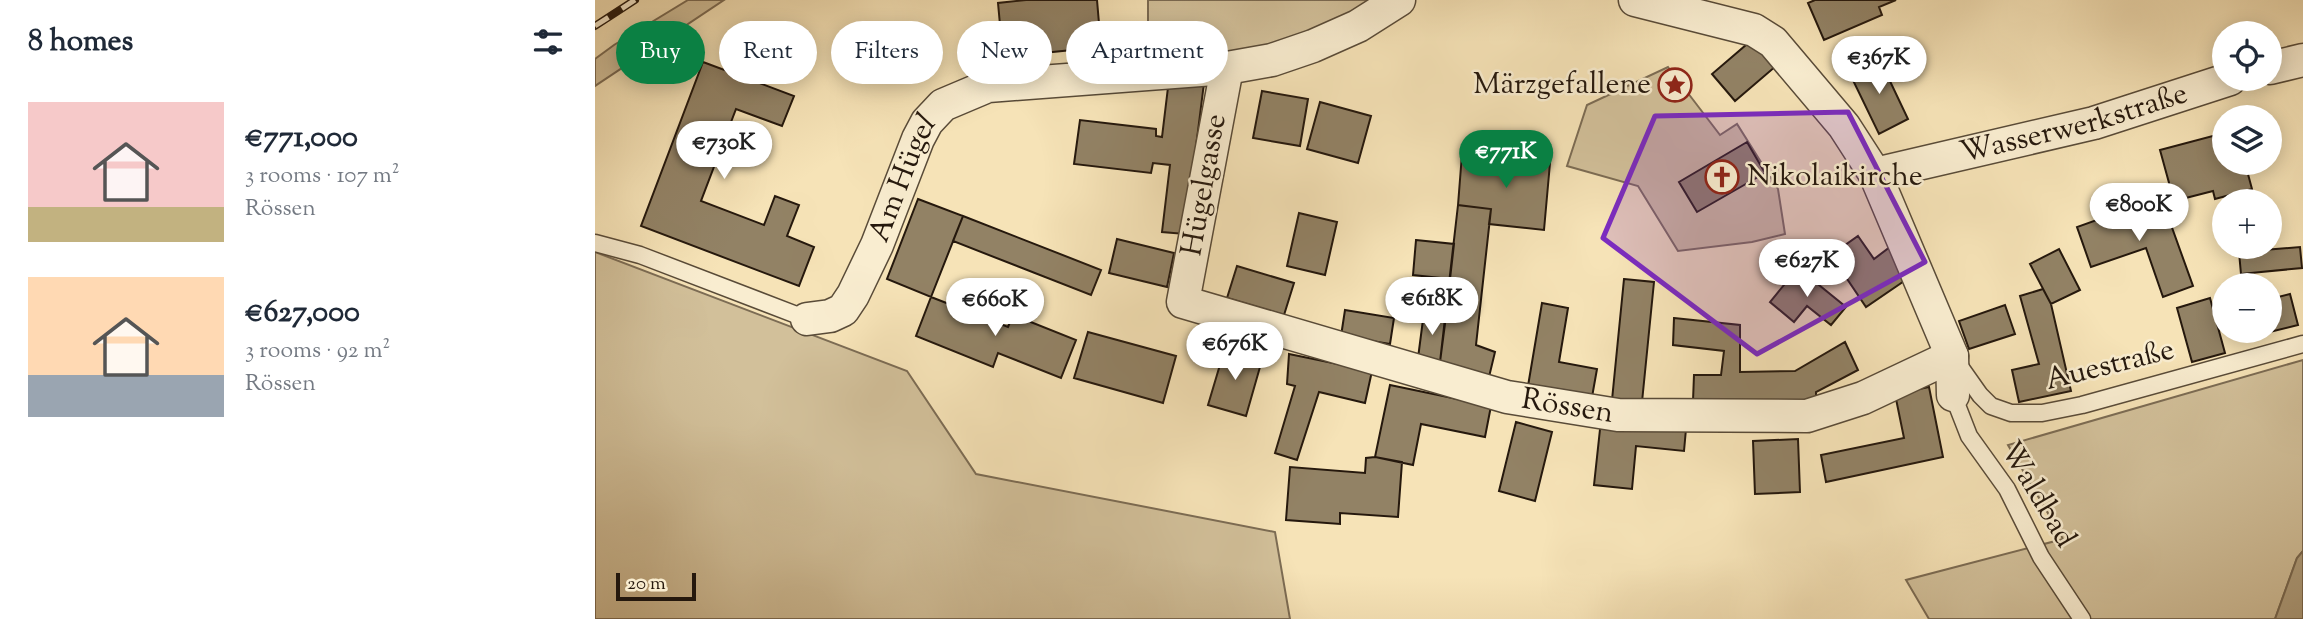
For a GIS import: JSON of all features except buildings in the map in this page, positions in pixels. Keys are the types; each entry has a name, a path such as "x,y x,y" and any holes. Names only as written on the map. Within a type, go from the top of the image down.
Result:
{"street":[{"name":"Am Hügel","path":"1228,68 1272,60 1313,46 1358,26 1399,0"},
{"path":"1635,0 1754,30 1773,42 1844,126 1875,174 1952,356 1953,395"},
{"path":"2282,65 2303,60"},
{"name":"Am Hügel","path":"807,319 830,316 843,310 853,295 877,246 918,139 927,122 943,105 988,86 1066,80"},
{"name":"Hügelgasse","path":"1183,302 1224,84"},
{"name":"Wasserwerkstraße","path":"1875,174 2094,123 2212,85"},
{"name":"Rössen","path":"1183,302 1507,397 1618,415 1807,416 1863,398 1952,356"}],"lane":[{"path":"595,243 640,255 807,319"},
{"name":"Auestraße","path":"1952,356 1991,406 2011,413 2042,413 2082,405 2303,344"},
{"name":"Waldbad","path":"1953,395 1969,436 2007,489 2041,557 2082,619"}],"highlighted area":[{"path":"1848,112 1925,262 1757,354 1603,238 1655,116"}],"shaded area":[{"path":"688,0 724,0 692,21 653,21"},
{"path":"1148,0 1371,0 1324,30 1257,51 1228,52 1228,21 1148,21"},
{"path":"616,44 616,72 595,86 595,59"},
{"path":"1668,67 1720,135 1737,124 1778,189 1785,234 1752,242 1678,251 1638,186 1567,166 1587,105"},
{"path":"595,252 907,371 976,474 1275,532 1290,619 595,619"},
{"path":"2303,360 2303,551 2297,558 2275,619 1929,619 1906,580 2063,539 2008,445"},
{"path":"2303,551 2303,619 2275,619 2297,558"}],"railway":[{"path":"595,26 635,0"}],"place":[{"name":"Märzgefallene","path":"1675,85"},
{"name":"Nikolaikirche","path":"1722,177"}]}
